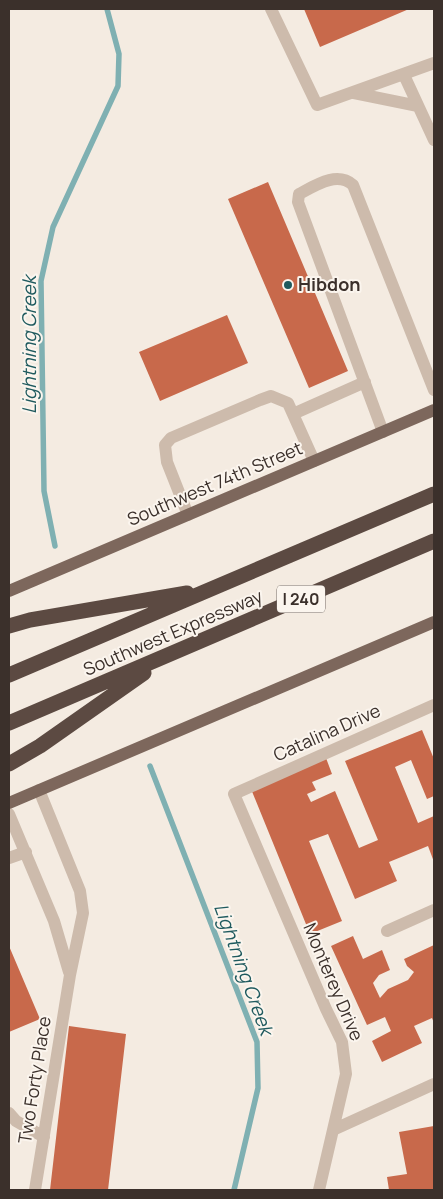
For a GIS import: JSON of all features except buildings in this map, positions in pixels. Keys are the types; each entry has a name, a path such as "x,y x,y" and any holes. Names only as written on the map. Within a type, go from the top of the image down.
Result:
{"highway":[{"name":"Southwest Expressway","path":"9,675 434,494"},
{"name":"Southwest Expressway","path":"9,723 434,541"},
{"path":"9,626 30,620 213,588"},
{"path":"9,764 40,746 167,656"}],"main road":[{"name":"Southwest 74th Street","path":"9,590 434,410"},
{"path":"9,803 434,622"}],"street":[{"path":"271,9 317,105 434,63"},
{"path":"404,75 433,133"},
{"path":"352,93 418,106"},
{"path":"383,432 298,202 299,194 335,178 346,178 354,185 434,390"},
{"path":"293,414 365,382"},
{"path":"188,514 167,462 165,445 171,438 271,396 288,403 314,461"},
{"name":"Catalina Drive","path":"234,794 434,704"},
{"name":"Two Forty Place","path":"35,1190 70,975 83,913 80,891 39,790"},
{"name":"Monterey Drive","path":"234,794 342,1042 346,1074 318,1190"},
{"name":"Two Forty Place","path":"9,814 54,921 70,975"},
{"path":"9,858 26,852"},
{"path":"387,931 434,910"},
{"path":"334,1129 434,1084"},
{"path":"9,1113 16,1122 44,1137"}],"waterway":[{"name":"Lightning Creek","path":"55,546 44,491 41,281 53,227 118,86 119,54 107,9"},
{"name":"Lightning Creek","path":"150,766 257,1042 258,1088 234,1190"}],"place":[{"name":"Hibdon","path":"288,285"}]}
